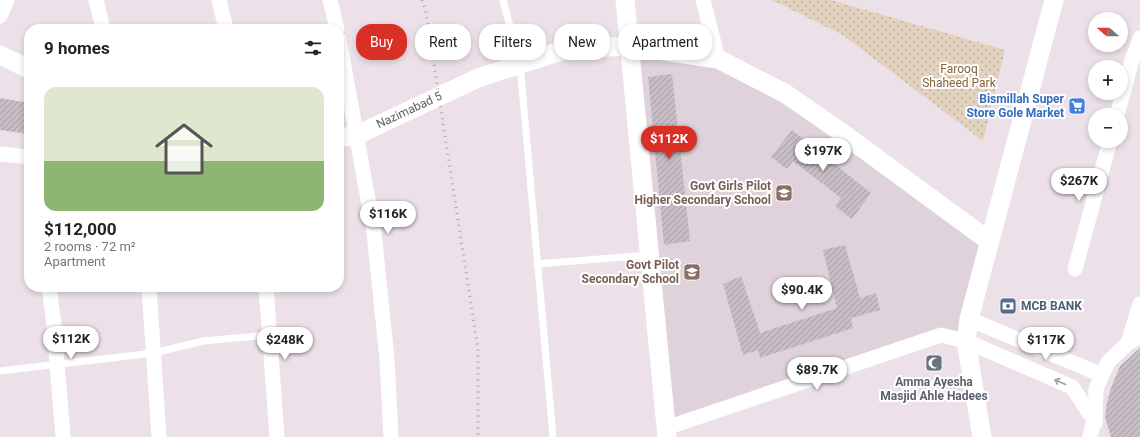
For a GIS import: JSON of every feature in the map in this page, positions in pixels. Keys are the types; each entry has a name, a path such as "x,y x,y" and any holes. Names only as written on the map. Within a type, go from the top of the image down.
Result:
{"street":[{"path":"0,16 7,0"},
{"path":"98,0 102,24"},
{"path":"219,0 225,24"},
{"path":"330,0 336,24"},
{"path":"625,0 628,24"},
{"path":"703,0 718,59"},
{"path":"982,437 966,342 969,319 1054,0"},
{"path":"1119,108 1132,60 1140,38"},
{"name":"Nazimabad 5","path":"348,136 478,78 520,64 567,49 618,47"},
{"path":"0,55 24,67"},
{"name":"Nazimabad 5","path":"712,58 718,59 786,94 838,130 989,242"},
{"path":"632,60 666,433 941,334 966,342 1072,387 1094,420 1100,437"},
{"path":"344,93 348,136 374,232 387,359 391,437"},
{"path":"1075,270 1108,148"},
{"path":"0,154 24,156"},
{"path":"51,292 58,364 63,437"},
{"path":"149,292 159,437"},
{"path":"266,292 277,437"},
{"path":"1090,437 1094,420 1096,389 1108,362 1134,340 1140,304"},
{"path":"969,319 1102,376"}],"lane":[{"path":"503,0 520,64 553,437"},
{"path":"537,264 650,254"},
{"path":"0,371 154,353 203,341 269,335"}],"shaded area":[{"name":"Govt Girls Pilot Higher Secondary School","path":"718,59 989,241 966,341 941,335 666,428 632,60"}],"green space":[{"name":"Farooq Shaheed Park","path":"772,0 831,0 1005,50 983,141 841,34"}],"building":[{"path":"672,74 690,241 664,245 648,77"},
{"path":"0,98 24,102 24,133 0,130"},
{"path":"792,130 871,193 852,219 835,206 841,198 793,161 787,169 771,157"},
{"path":"845,245 860,298 876,293 880,310 851,318 853,328 760,358 758,350 743,355 723,284 741,276 760,333 837,308 823,250"},
{"path":"1140,348 1140,437 1111,437 1105,417 1107,402 1112,385 1120,366"}],"railway":[{"path":"422,0 426,13 478,349 478,437"}],"place":[{"name":"Bismillah Super Store Gole Market","path":"1077,106"},
{"name":"Govt Girls Pilot Higher Secondary School","path":"784,193"},
{"name":"Govt Pilot Secondary School","path":"692,272"},
{"name":"MCB BANK","path":"1008,306"},
{"name":"Amma Ayesha Masjid Ahle Hadees","path":"934,363"}]}
